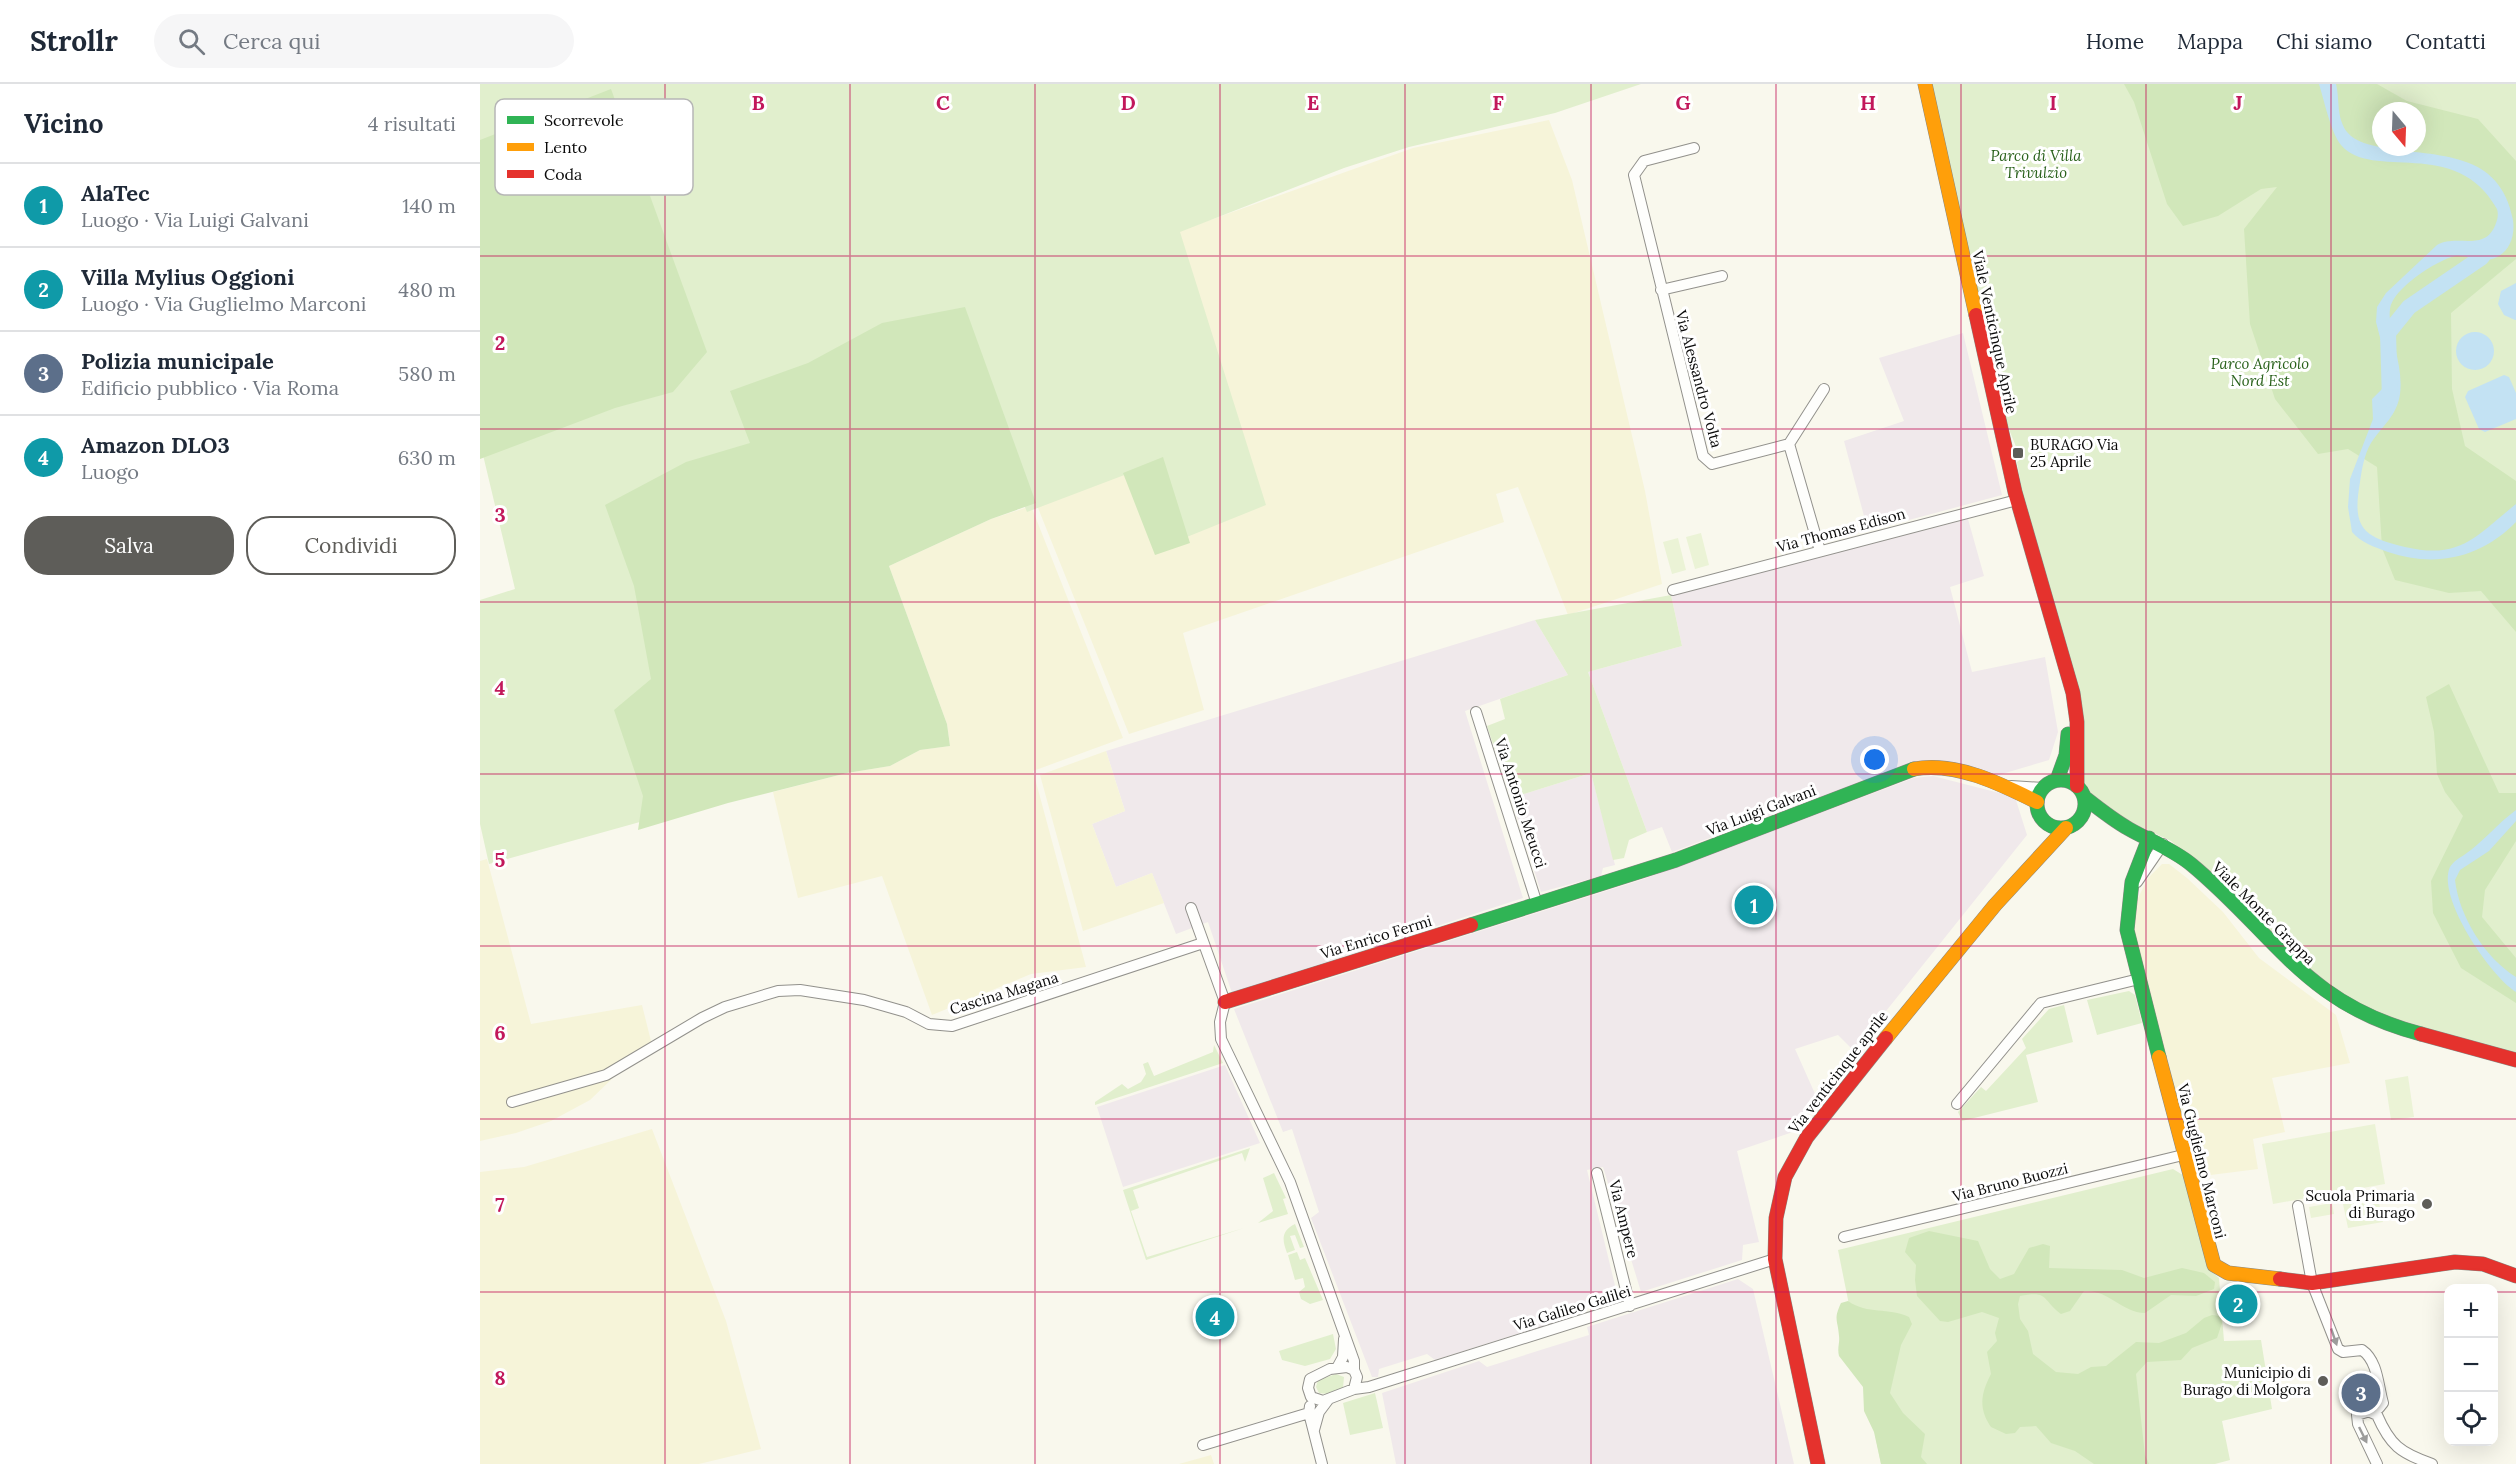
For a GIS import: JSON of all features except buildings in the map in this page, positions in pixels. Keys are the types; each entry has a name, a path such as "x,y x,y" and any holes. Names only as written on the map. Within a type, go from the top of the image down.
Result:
{"street":[{"name":"Viale Venticinque Aprile","path":"1925,84 2017,500 2075,702 2081,791"},
{"name":"Via Alessandro Volta","path":"1694,148 1644,162 1634,176 1703,456 1712,464 1789,444"},
{"path":"1661,290 1722,276"},
{"path":"1820,551 1789,444 1824,388"},
{"name":"Via Thomas Edison","path":"1673,590 2017,500"},
{"name":"Viale Venticinque Aprile","path":"2057,780 2066,755 2068,729 2060,654"},
{"name":"Via Antonio Meucci","path":"1476,712 1537,904"},
{"name":"Via Luigi Galvani","path":"1537,904 1676,860 1916,768 1932,766 1996,785 2037,802"},
{"path":"2057,780 2068,781 2081,791 2085,810 2072,825 2052,827 2041,819 2037,802 2043,788 2057,780"},
{"name":"Via Luigi Galvani","path":"1996,785 2043,788"},
{"name":"Viale Monte Grappa","path":"2081,791 2129,828"},
{"name":"Via venticinque aprile","path":"1995,905 2039,840 2041,819"},
{"name":"Viale Monte Grappa","path":"2072,825 2109,822 2129,828 2163,844 2195,868 2283,959 2342,1003 2415,1034 2516,1060"},
{"name":"Via venticinque aprile","path":"1818,1464 1775,1258 1778,1202 1785,1177 1798,1150 1830,1106 1995,905 2072,825"},
{"name":"Via Guglielmo Marconi","path":"2149,838 2138,860 2126,916 2127,930 2183,1155 2214,1266 2228,1273 2312,1283 2455,1262 2483,1264 2516,1276"},
{"name":"Via Guglielmo Marconi","path":"2132,891 2163,844"},
{"name":"Via Enrico Fermi","path":"1225,1002 1537,904"},
{"path":"1191,908 1225,1002 1220,1022 1221,1039 1290,1182 1354,1361 1356,1374 1354,1389"},
{"name":"Cascina Magana","path":"512,1102 606,1075 702,1018 725,1007 767,993 800,990 864,999 906,1012 929,1024 952,1026 1203,943"},
{"path":"1957,1104 2041,1003 2139,979"},
{"name":"Via Bruno Buozzi","path":"1844,1238 2183,1155"},
{"name":"Via Ampere","path":"1597,1173 1630,1306"},
{"path":"2298,1206 2312,1283 2338,1349 2343,1352 2362,1350 2372,1361 2383,1403 2379,1408 2357,1415 2358,1424 2377,1464"},
{"name":"Via Galileo Galilei","path":"1328,1400 1354,1389 1378,1384 1630,1306 1775,1258"},
{"path":"1337,1368 1343,1357 1345,1338"},
{"path":"1322,1464 1309,1413 1310,1379 1337,1368 1347,1367 1356,1374 1378,1384"},
{"path":"1311,1397 1319,1401 1328,1400"},
{"path":"1314,1430 1319,1412 1328,1400"},
{"path":"2368,1411 2377,1415 2392,1444 2412,1458 2432,1464"},
{"path":"1203,1445 1309,1413"}],"shaded area":[{"path":"1549,120 1572,180 1645,491 1662,584 1568,615 1518,487 1496,494 1504,522 1183,633 1204,710 1129,734 1036,503 965,307 1413,148"},
{"path":"1963,333 2002,495 1868,531 1844,441 1904,421 1879,358"},
{"path":"1031,506 1123,738 1033,771 1086,967 1031,974 932,1015 882,876 798,898 773,792 847,773 890,766 920,750 950,746 947,724 889,566 991,519"},
{"path":"1968,519 1984,576 1950,587 1972,672 2045,657 2058,732 2049,760 1995,776 1906,765 1672,852 1662,827 1647,832 1588,672 1682,646 1671,595"},
{"path":"1535,620 1568,675 1465,711 1523,898 1232,993 1208,922 1176,934 1152,873 1116,887 1092,824 1125,811 1106,751"},
{"path":"1106,751 1125,811 1092,824 1116,887 1152,873 1164,903 1083,931 1040,775"},
{"path":"1591,773 1615,865 1603,868 1601,876 1541,892 1511,798"},
{"path":"1933,776 2015,797 2027,835 1854,1051 1838,1035 1795,1049 1816,1096 1790,1133 1737,1151 1759,1242 1743,1245 1742,1260 1641,1292 1603,1167 1587,1170 1619,1302 1608,1305 1601,1299 1570,1309 1568,1318 1435,1360 1427,1354 1379,1369 1378,1377 1372,1377 1311,1218 1319,1212 1292,1129 1283,1132 1234,1009 1644,879 1914,778"},
{"path":"487,859 531,1024 642,1005 653,1049 616,1075 590,1100 551,1121 516,1133 480,1141 480,861"},
{"path":"2162,864 2169,864 2187,878 2223,912 2259,958 2336,1015 2350,1063 2272,1078 2285,1132 2253,1139 2258,1169 2195,1177 2133,926 2137,900 2148,878"},
{"path":"1225,1065 1260,1143 1123,1187 1097,1107"},
{"path":"652,1129 726,1321 761,1449 699,1464 480,1464 480,1172 524,1167"},
{"path":"1738,1279 1753,1289 1794,1464 1396,1464 1382,1393 1479,1361 1487,1367 1589,1335 1587,1327"},
{"path":"1211,1455 1214,1464 1179,1464"}],"green space":[{"path":"480,84 1641,84 1555,113 1409,147 1344,168 1180,232 1266,505 1172,543 1127,474 1027,512 984,406 762,463 665,815 489,864 480,824 480,600 515,589 483,455 480,453"},
{"name":"Parco Agricolo Nord Est","path":"1931,84 2516,84 2516,1055 2373,1015 2315,982 2219,883 2171,841 2107,811 2086,790 2083,781 2082,744 2023,497 2017,462 2021,459 2002,412"},
{"path":"2124,84 2377,84 2411,102 2372,102 2372,156 2426,156 2426,106 2478,119 2516,161 2516,259 2451,313 2452,389 2465,446 2516,481 2516,632 2481,591 2449,593 2395,580 2382,548 2377,467 2348,449 2318,454 2275,399 2250,324 2244,229 2277,187 2261,189 2218,216 2183,226 2167,204 2134,102"},
{"path":"611,89 615,99 585,99"},
{"path":"495,134 495,195 650,195 707,352 673,392 615,408 480,459 480,140"},
{"path":"965,307 1036,503 991,519 889,566 947,724 950,746 920,750 890,766 847,773 728,803 638,830 643,796 614,710 651,679 634,586 605,505 686,462 750,443 730,391 808,363 882,323"},
{"path":"1163,457 1190,543 1155,555 1123,473"},
{"path":"1701,533 1709,565 1695,569 1686,537"},
{"path":"1678,538 1686,570 1672,574 1663,542"},
{"path":"1671,595 1682,646 1588,672 1647,832 1629,840 1624,858 1613,860 1591,773 1511,798 1487,726 1505,719 1500,699 1568,675 1535,620"},
{"path":"2449,684 2499,793 2516,793 2516,841 2485,890 2482,917 2516,958 2516,1003 2461,968 2433,913 2431,881 2463,816 2445,792 2437,774 2434,732 2426,697"},
{"path":"2129,991 2135,995 2142,1023 2097,1035 2087,1000"},
{"path":"2064,1005 2073,1042 2026,1055 2038,1102 1962,1121 1958,1112 1981,1087 1986,1091 2026,1048 2022,1039 2049,1009"},
{"path":"1214,1045 1223,1063 1095,1105 1095,1102 1122,1084 1128,1089 1141,1082 1146,1074 1143,1064 1148,1062 1154,1076 1213,1052"},
{"path":"2408,1076 2414,1117 2391,1120 2385,1080"},
{"path":"2375,1124 2385,1184 2273,1204 2262,1144"},
{"path":"1250,1148 1245,1162 1242,1153 1133,1190 1139,1208 1131,1211 1147,1257 1244,1228 1146,1260 1123,1190"},
{"path":"2173,1169 2186,1177 2212,1272 2219,1278 2224,1341 2261,1340 2272,1409 2222,1421 2230,1460 2215,1464 1881,1464 1838,1250"},
{"path":"1274,1173 1286,1198 1283,1199 1288,1214 1258,1223 1273,1211 1263,1178"},
{"path":"2378,1198 2383,1222 2348,1228 2343,1204"},
{"path":"2332,1203 2334,1214 2311,1218 2309,1207"},
{"path":"1295,1224 1304,1247 1300,1248 1295,1235 1290,1236 1295,1250 1287,1253 1284,1236 1287,1230"},
{"path":"1929,1231 1978,1241 1990,1269 2000,1279 2014,1274 2029,1248 2043,1244 2050,1246 2049,1268 2122,1270 2144,1278 2182,1268 2204,1273 2215,1282 2214,1289 2196,1296 2171,1295 2145,1313 2136,1312 2093,1291 2084,1291 2070,1311 2061,1314 2041,1295 2020,1296 2018,1304 2020,1319 2028,1331 2033,1354 2056,1372 2078,1374 2091,1367 2106,1366 2136,1342 2159,1343 2186,1333 2204,1318 2212,1315 2220,1316 2222,1323 2217,1338 2192,1348 2181,1360 2147,1362 2136,1374 2145,1455 2149,1464 2094,1464 2075,1451 2051,1443 2036,1426 2020,1427 2015,1433 2006,1434 1991,1427 1984,1413 1982,1400 1991,1374 1987,1352 1997,1341 1995,1333 1999,1318 1982,1312 1948,1322 1940,1321 1917,1296 1916,1265 1905,1252 1909,1238"},
{"path":"1297,1252 1300,1260 1305,1258 1323,1300 1310,1304 1301,1299 1299,1292 1305,1287 1303,1278 1295,1280 1288,1255"},
{"path":"1848,1301 1863,1308 1893,1312 1909,1317 1912,1324 1901,1345 1890,1393 1903,1413 1925,1434 1921,1457 1927,1464 1881,1464 1874,1432 1864,1411 1863,1387 1839,1356 1837,1313 1841,1303"},
{"path":"1333,1334 1336,1349 1330,1359 1305,1366 1282,1360 1279,1351"},
{"path":"1336,1374 1344,1377 1343,1388 1327,1394 1319,1393 1316,1387 1318,1380"},
{"path":"1375,1393 1383,1428 1350,1435 1343,1403"}],"water":[{"path":"2319,84 2336,84 2341,120 2347,132 2355,139 2372,145 2372,156 2426,156 2426,154 2464,161 2481,169 2495,180 2506,197 2513,220 2513,235 2503,253 2497,257 2482,260 2458,256 2447,259 2417,276 2398,293 2393,301 2390,318 2400,371 2400,394 2396,409 2375,437 2365,457 2358,497 2359,520 2370,534 2390,543 2424,550 2454,548 2466,542 2516,504 2516,522 2488,544 2473,552 2440,559 2423,559 2388,552 2368,544 2352,532 2348,507 2350,479 2373,419 2372,399 2386,385 2390,376 2376,322 2377,307 2386,293 2437,245 2452,241 2476,241 2489,235 2497,221 2497,209 2480,187 2460,173 2438,166 2373,160 2355,155 2337,140"},
{"path":"2516,283 2515,320 2504,315 2498,304 2501,291"},
{"path":"2475,332 2489,337 2494,351 2489,365 2475,370 2461,365 2456,351 2461,337"},
{"path":"2504,375 2509,377 2516,393 2516,419 2485,432 2479,429 2465,397 2468,391"},
{"path":"2516,810 2516,821 2489,851 2460,870 2455,880 2462,908 2475,935 2494,959 2516,977 2516,992 2505,984 2493,970 2468,935 2451,897 2448,880 2453,863"}],"waterway":[{"path":"2390,400 2388,333 2409,307 2481,258 2494,242"}],"traffic: fast":[{"path":"2057,780 2066,755 2068,734"},
{"path":"1471,925 1676,860 1914,769"},
{"path":"2056,780 2066,780 2081,790 2085,804 2081,818 2075,824 2066,828 2056,828 2041,818 2037,809 2037,799 2047,784 2056,780"},
{"path":"2084,797 2123,825 2185,859 2320,986 2348,1005 2381,1021 2421,1034"},
{"path":"2149,838 2132,882 2127,930 2159,1057"}],"traffic: slow":[{"path":"1925,84 1976,315"},
{"path":"1914,769 1930,767 1961,771 2008,788 2037,802"},
{"path":"1886,1038 1995,905 2066,828"},
{"path":"2159,1057 2214,1265 2228,1273 2280,1279"}],"traffic: jam":[{"path":"1976,315 2015,492 2073,693 2077,722 2077,786"},
{"path":"1225,1002 1471,925"},
{"path":"2421,1034 2516,1060"},
{"path":"1818,1464 1775,1259 1776,1218 1785,1177 1807,1137 1886,1038"},
{"path":"2280,1279 2312,1283 2455,1262 2483,1264 2516,1276"}],"place":[{"name":"BURAGO Via 25 Aprile","path":"2018,453"},
{"name":"AlaTec","path":"1754,905"},
{"name":"Scuola Primaria di Burago","path":"2427,1204"},
{"name":"Villa Mylius Oggioni","path":"2238,1304"},
{"name":"Amazon DLO3","path":"1215,1317"},
{"name":"Municipio di Burago di Molgora","path":"2323,1381"},
{"name":"Polizia municipale","path":"2361,1393"}],"park label":[{"name":"Parco di Villa Trivulzio","path":"2036,164"}]}
